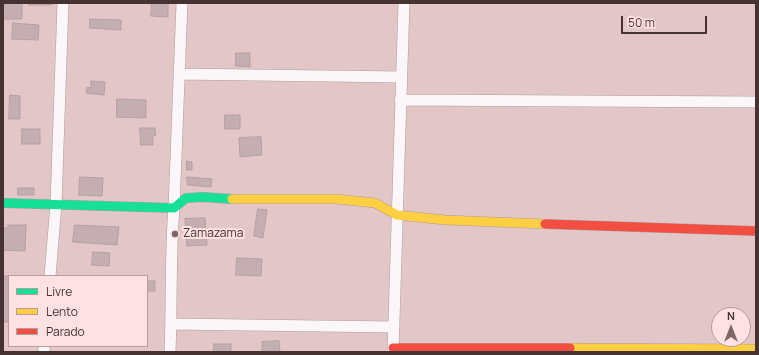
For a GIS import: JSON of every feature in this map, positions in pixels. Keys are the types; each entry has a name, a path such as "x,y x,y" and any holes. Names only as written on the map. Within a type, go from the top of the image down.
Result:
{"street":[{"path":"50,275 56,204 62,3"},
{"path":"170,352 171,242 174,208 182,3"},
{"path":"404,3 393,350 756,350"},
{"path":"179,74 401,77"},
{"path":"400,100 756,102"},
{"path":"3,203 174,208 186,198 203,197 242,199 336,199 375,203 397,215 445,220 756,231"},
{"path":"171,324 394,327"}],"building":[{"path":"3,3 22,3 22,19 3,19"},
{"path":"29,3 52,3 52,5 29,5"},
{"path":"152,3 168,3 168,17 151,16"},
{"path":"90,19 121,20 121,30 90,28"},
{"path":"13,23 39,25 38,40 12,39"},
{"path":"236,53 250,53 250,67 236,66"},
{"path":"91,81 105,82 104,95 86,93 87,87 91,88"},
{"path":"10,95 20,96 20,119 9,119"},
{"path":"117,99 146,100 146,118 117,117"},
{"path":"225,115 240,115 240,129 225,129"},
{"path":"140,128 155,128 156,135 153,136 153,145 141,145"},
{"path":"22,129 40,129 40,144 22,144"},
{"path":"261,137 262,155 240,157 239,138"},
{"path":"187,161 192,162 192,170 187,170"},
{"path":"80,177 103,178 102,196 79,195"},
{"path":"187,177 212,179 211,187 188,185"},
{"path":"18,188 34,188 34,195 18,195"},
{"path":"258,209 267,210 263,238 254,236"},
{"path":"205,218 207,245 187,246 185,219"},
{"path":"8,225 26,225 25,251 3,250 3,228 8,228"},
{"path":"75,225 119,227 117,245 73,242"},
{"path":"93,252 110,253 109,266 92,265"},
{"path":"237,258 262,259 261,276 236,275"},
{"path":"3,276 8,276 8,322 3,322"},
{"path":"148,281 155,281 155,291 148,291"},
{"path":"279,341 280,352 262,352 262,342"},
{"path":"214,344 231,344 231,352 214,352"}],"traffic: fast":[{"path":"3,203 174,208 186,198 203,197 232,199"}],"traffic: slow":[{"path":"232,199 336,199 375,203 397,215 445,220 545,224"},
{"path":"570,348 756,349"}],"traffic: jam":[{"path":"545,224 756,231"},
{"path":"393,348 570,348"}],"place":[{"name":"Zamazama","path":"175,234"}]}
